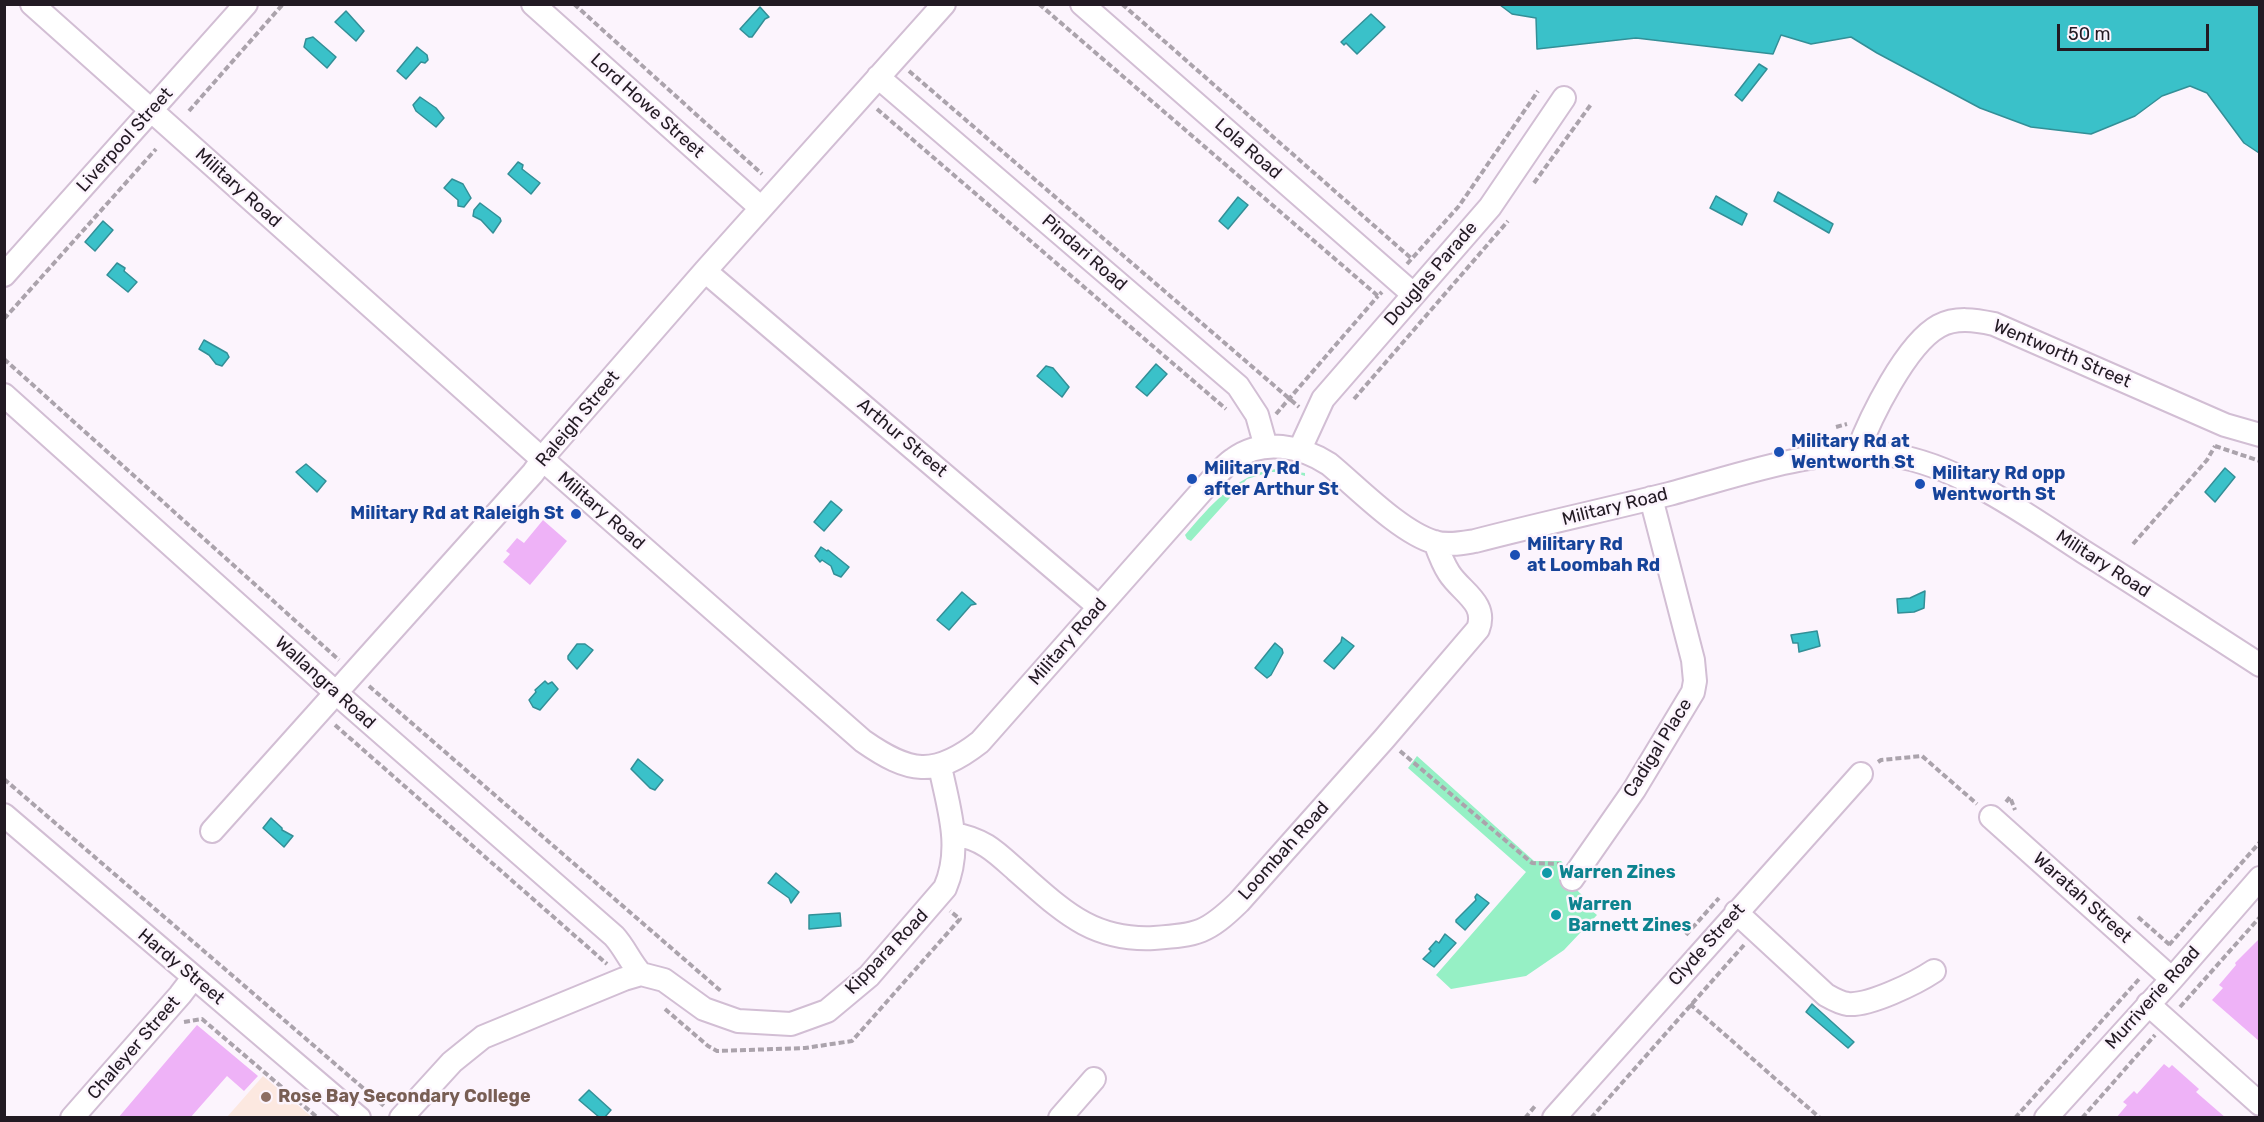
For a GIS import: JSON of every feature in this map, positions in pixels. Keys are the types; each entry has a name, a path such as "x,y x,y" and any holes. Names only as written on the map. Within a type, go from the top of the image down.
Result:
{"street":[{"name":"Military Road","path":"32,4 542,459 863,741 886,757 907,764 940,766 970,750 988,735 1216,475 1234,459 1266,447 1300,449 1329,464 1403,526 1435,542 1453,544 1475,541 1652,498 1801,459 1857,453 1910,459 1964,479 2032,518 2259,664"},
{"name":"Liverpool Street","path":"4,275 246,4"},
{"name":"Lord Howe Street","path":"533,4 761,208"},
{"name":"Raleigh Street","path":"212,831 533,473 542,459 705,271 944,4"},
{"name":"Lola Road","path":"1082,4 1413,294"},
{"name":"Pindari Road","path":"878,77 1230,379 1248,400 1257,415 1266,447"},
{"name":"Douglas Parade","path":"1300,449 1323,399 1490,207 1564,98"},
{"name":"Arthur Street","path":"705,271 1099,607"},
{"name":"Wentworth Street","path":"1857,453 1868,423 1915,345 1939,326 1958,320 1976,320 1994,324 2225,424 2259,435"},
{"name":"Wallangra Road","path":"4,395 335,692 614,936 641,974"},
{"name":"Cadigal Place","path":"1572,879 1634,790 1693,692 1695,681 1693,660 1652,498"},
{"name":"Loombah Road","path":"954,834 970,837 992,848 1061,910 1084,925 1114,935 1143,938 1198,933 1219,921 1239,902 1472,638 1481,622 1477,604 1450,574 1435,542"},
{"name":"Kippara Road","path":"641,974 664,980 704,1009 738,1022 791,1024 827,1011 869,976 945,888 953,866 954,834 940,766"},
{"name":"Clyde Street","path":"1554,1118 1669,986 1862,774"},
{"name":"Hardy Street","path":"4,815 359,1118"},
{"name":"Waratah Street","path":"1991,817 2172,979"},
{"name":"Murriverie Road","path":"2046,1118 2172,979 2259,878"},
{"path":"1736,912 1826,995 1842,1003 1851,1004 1894,992 1913,985 1934,971"},
{"path":"395,1114 483,1037 641,974"},
{"name":"Chaleyer Street","path":"72,1118 194,978"},
{"path":"2148,1005 2259,1104"},
{"path":"1060,1118 1094,1079"}],"path":[{"path":"189,111 283,4"},
{"path":"574,4 762,174"},
{"path":"1122,4 1412,259"},
{"path":"895,59 1302,409"},
{"path":"861,96 1227,410"},
{"path":"4,319 156,148"},
{"path":"1276,414 1378,296"},
{"path":"4,359 353,672 725,995"},
{"path":"2133,544 2207,460 2215,446"},
{"path":"1384,739 1532,863 1551,864"},
{"path":"1862,774 1881,760 1922,756 1991,817"},
{"path":"4,779 395,1114"},
{"path":"2015,1118 2259,842"},
{"path":"950,910 960,919"},
{"path":"1592,1118 1756,931"},
{"path":"1669,986 1820,1118"},
{"path":"179,1021 202,1019 318,1118"}],"shaded area":[{"name":"Rose Bay Secondary College","path":"263,1076 312,1117 227,1117"}],"green space":[{"path":"1276,469 1305,473 1305,476 1292,472 1270,472 1247,479 1191,541 1187,539 1185,535 1204,513 1236,484 1248,477"},
{"path":"1417,756 1534,861 1561,861 1566,866 1561,875 1582,895 1579,900 1597,915 1564,950 1526,976 1451,989 1436,975 1526,872 1408,768"}],"water":[{"path":"1500,5 2259,5 2259,153 2244,143 2207,93 2190,86 2162,96 2135,116 2091,134 2031,127 1980,108 1851,37 1811,44 1781,35 1773,54 1636,38 1537,49 1536,18 1512,14"},
{"path":"760,7 769,17 752,37 749,37 740,29"},
{"path":"346,11 364,31 356,41 335,22"},
{"path":"1371,14 1385,27 1357,54 1346,43 1344,45 1341,42"},
{"path":"313,37 336,57 327,68 304,47 306,39"},
{"path":"417,47 427,55 428,60 425,63 421,62 406,79 397,71"},
{"path":"1759,64 1767,69 1742,101 1735,95"},
{"path":"420,97 436,108 444,118 436,127 416,111 413,105"},
{"path":"518,162 523,165 522,169 540,183 531,194 508,174"},
{"path":"452,179 463,184 471,198 464,207 458,206 458,200 444,188"},
{"path":"1778,192 1833,224 1829,233 1774,201"},
{"path":"1716,196 1747,214 1742,225 1710,208"},
{"path":"1238,197 1248,205 1228,229 1219,221"},
{"path":"480,203 500,218 501,221 493,233 481,220 473,216 474,210"},
{"path":"103,221 113,230 95,251 85,242"},
{"path":"117,263 125,268 124,271 137,282 128,292 107,275"},
{"path":"204,340 227,353 229,357 222,366 216,364 209,355 199,349"},
{"path":"1156,364 1167,374 1147,396 1136,387"},
{"path":"1046,366 1053,368 1069,387 1062,397 1037,376"},
{"path":"306,464 326,481 317,492 296,472"},
{"path":"2225,468 2235,477 2215,502 2205,492"},
{"path":"831,501 842,510 824,531 814,522"},
{"path":"821,547 849,567 841,577 834,574 831,566 822,560 820,562 815,556"},
{"path":"1925,591 1924,608 1914,612 1898,613 1897,599 1910,598"},
{"path":"962,592 976,604 971,605 949,630 937,620"},
{"path":"1817,631 1820,646 1799,652 1798,643 1793,643 1791,635"},
{"path":"1342,637 1354,646 1334,669 1324,661 1341,642"},
{"path":"1275,643 1283,653 1267,678 1255,668"},
{"path":"577,644 585,644 593,650 577,669 568,656"},
{"path":"545,681 548,684 552,682 558,689 540,710 533,707 529,700 536,692 535,690"},
{"path":"638,759 663,780 655,790 631,769"},
{"path":"271,818 282,830 293,836 284,847 263,828"},
{"path":"776,873 799,892 791,903 789,898 768,883"},
{"path":"1477,894 1489,903 1465,930 1456,920 1476,900"},
{"path":"840,913 841,926 809,929 809,915"},
{"path":"1445,934 1456,943 1434,967 1423,959 1431,951 1429,949 1436,941 1439,943"},
{"path":"1812,1004 1854,1042 1848,1048 1806,1012"},
{"path":"589,1090 611,1110 605,1117 599,1117 579,1100"}],"building":[{"path":"543,520 567,541 530,585 503,562 510,554 506,551 517,538 524,543"},
{"path":"2259,939 2259,1041 2212,1000 2223,988 2219,985 2236,965 2235,963"},
{"path":"197,1025 258,1076 244,1091 227,1076 190,1118 118,1118"},
{"path":"2164,1064 2169,1068 2172,1065 2199,1089 2196,1092 2226,1118 2116,1118 2127,1105 2123,1102 2134,1091 2137,1094"}],"place":[{"name":"Military Rd at Wentworth St","path":"1779,452"},
{"name":"Military Rd after Arthur St","path":"1192,479"},
{"name":"Military Rd opp Wentworth St","path":"1920,484"},
{"name":"Military Rd at Raleigh St","path":"576,514"},
{"name":"Military Rd at Loombah Rd","path":"1515,555"},
{"name":"Warren Zines","path":"1547,873"},
{"name":"Warren Barnett Zines","path":"1556,915"},
{"name":"Rose Bay Secondary College","path":"266,1097"}]}
